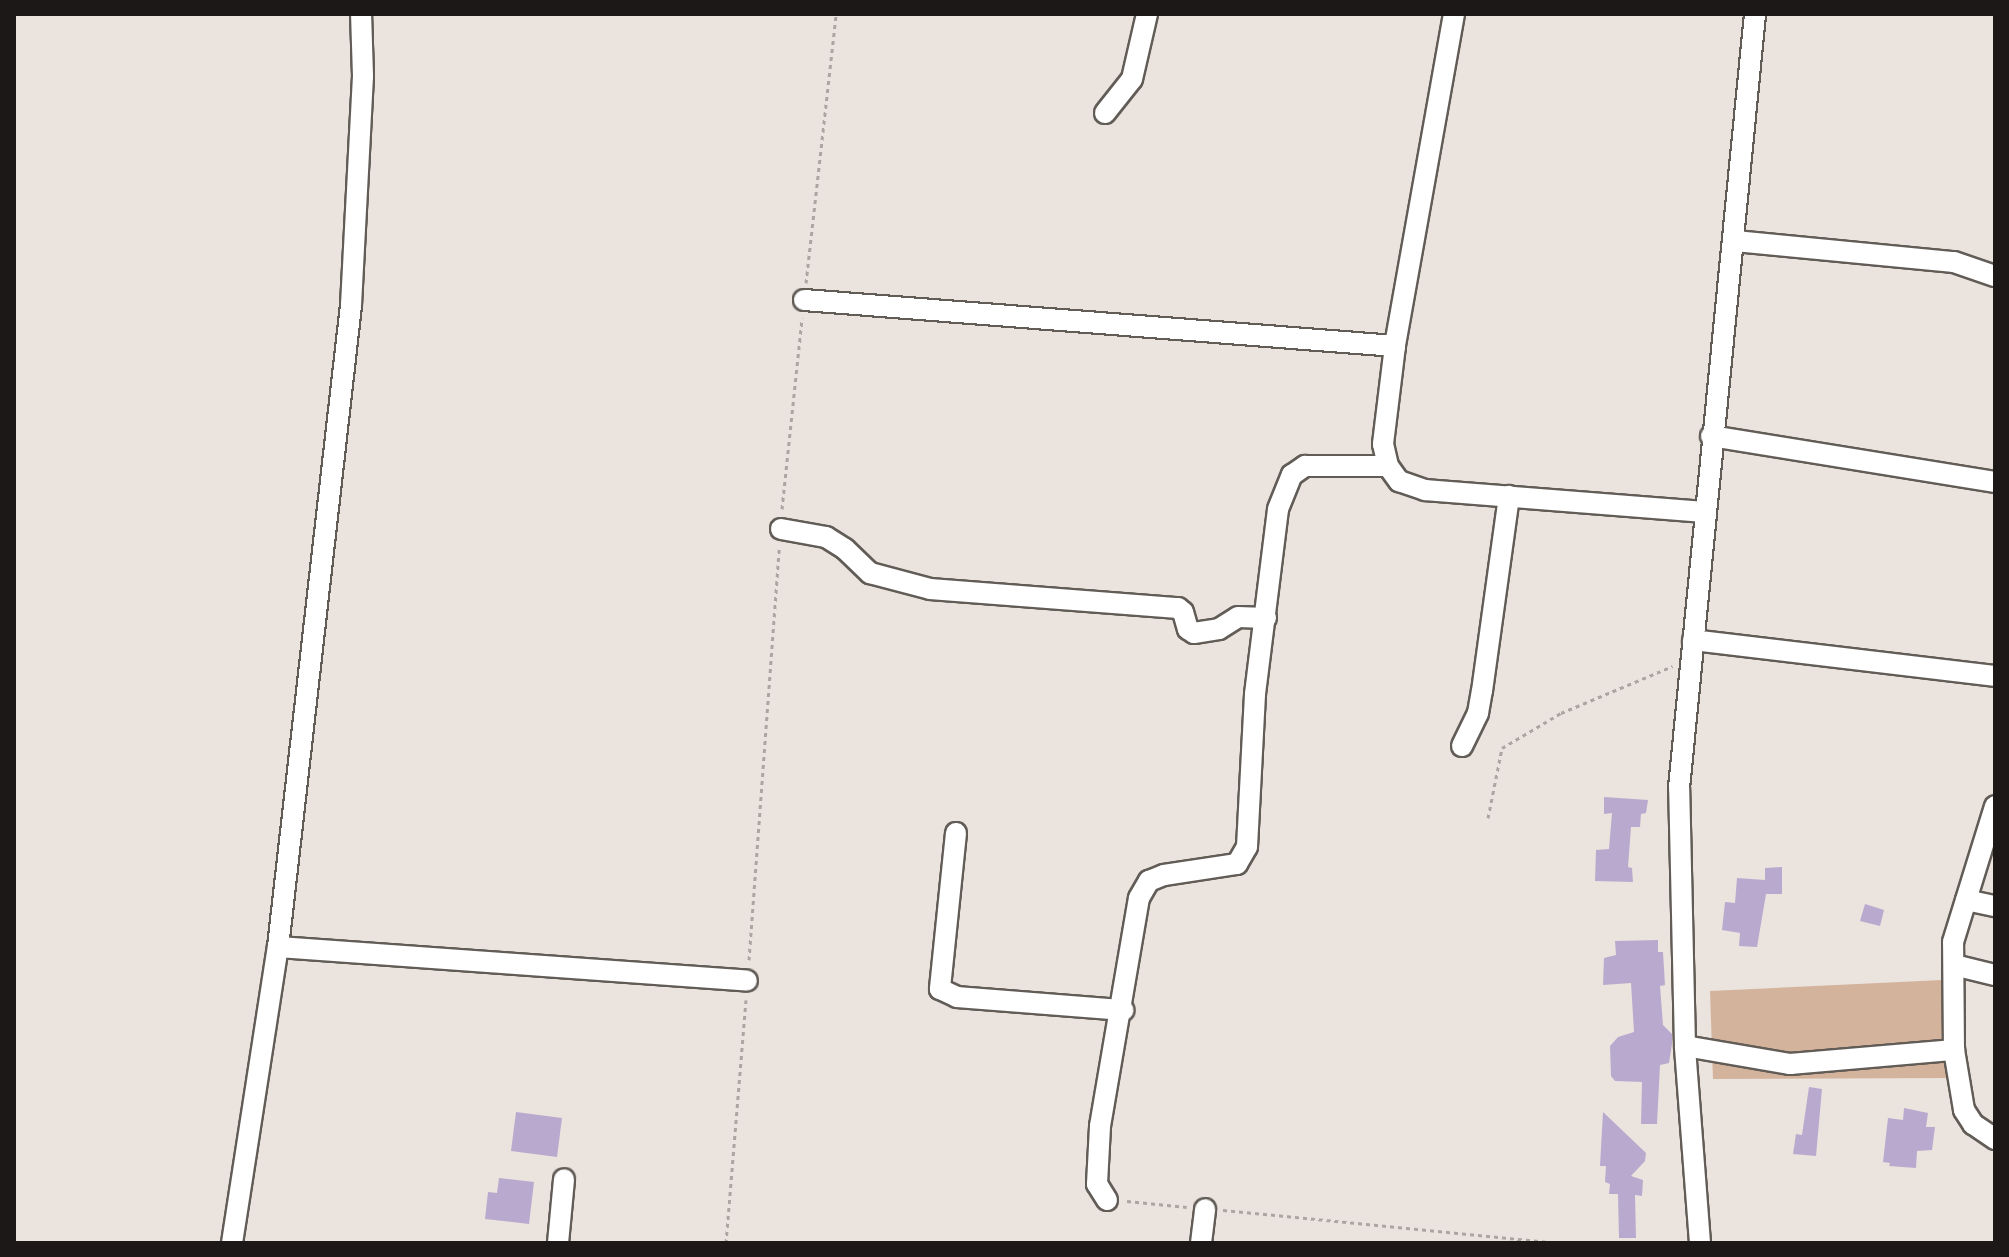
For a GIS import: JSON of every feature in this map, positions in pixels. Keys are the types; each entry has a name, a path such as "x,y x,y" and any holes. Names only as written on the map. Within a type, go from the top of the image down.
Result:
{"street":[{"path":"232,1243 278,947 351,305 363,76 361,14"},
{"path":"1105,113 1132,79 1147,14"},
{"path":"1454,14 1395,346 1383,444 1388,466 1399,481 1425,490 1704,512"},
{"path":"1700,1243 1685,1046 1679,788 1711,436 1735,241 1755,14"},
{"path":"1735,241 1954,262 1995,276"},
{"path":"804,300 1395,346"},
{"path":"1711,436 1995,482"},
{"path":"1107,1200 1097,1184 1100,1126 1123,1010 1139,898 1149,881 1164,875 1237,864 1247,847 1255,694 1278,509 1292,475 1305,466 1388,466"},
{"path":"1462,746 1478,713 1509,496"},
{"path":"781,529 826,537 845,549 870,573 930,589 1178,608 1183,612 1188,629 1194,633 1219,629 1238,617 1266,618"},
{"path":"1692,649 1995,676"},
{"path":"1995,806 1953,942 1954,1050 1964,1110 1973,1124 1995,1139"},
{"path":"956,833 940,989 957,997 1123,1010"},
{"path":"1966,900 1995,906"},
{"path":"278,947 747,981"},
{"path":"1954,965 1995,975"},
{"path":"1685,1046 1790,1064 1954,1050"},
{"path":"558,1243 564,1179"},
{"path":"1201,1243 1205,1209"}],"path":[{"path":"726,1243 781,529 836,14"},
{"path":"1488,818 1502,748 1561,713 1692,649"},
{"path":"1107,1200 1561,1243"}],"shaded area":[{"path":"1942,980 1948,1078 1713,1079 1710,991"}],"building":[{"path":"1604,797 1648,800 1646,813 1641,814 1640,827 1631,827 1628,867 1632,868 1633,882 1595,881 1596,850 1609,849 1612,813 1604,814"},
{"path":"1782,867 1782,894 1766,894 1757,947 1739,946 1740,933 1722,930 1725,902 1735,903 1737,878 1765,880 1765,868"},
{"path":"1865,904 1884,910 1880,926 1860,921"},
{"path":"1658,940 1658,952 1663,952 1665,985 1660,986 1663,1025 1672,1034 1672,1044 1669,1063 1660,1065 1657,1124 1641,1124 1642,1082 1615,1081 1611,1076 1610,1046 1618,1037 1634,1032 1631,983 1603,985 1604,958 1616,955 1615,941"},
{"path":"1809,1087 1822,1089 1816,1156 1793,1154 1796,1134 1802,1135"},
{"path":"1904,1108 1928,1113 1926,1127 1935,1127 1932,1150 1917,1151 1916,1168 1889,1166 1890,1163 1883,1162 1888,1118 1903,1120"},
{"path":"516,1112 562,1118 557,1157 511,1151"},
{"path":"1603,1112 1646,1153 1645,1161 1631,1176 1643,1180 1642,1196 1635,1195 1636,1238 1619,1238 1618,1194 1609,1194 1610,1184 1605,1182 1606,1166 1600,1166"},
{"path":"499,1178 534,1182 529,1224 485,1219 488,1192 497,1193"}]}
